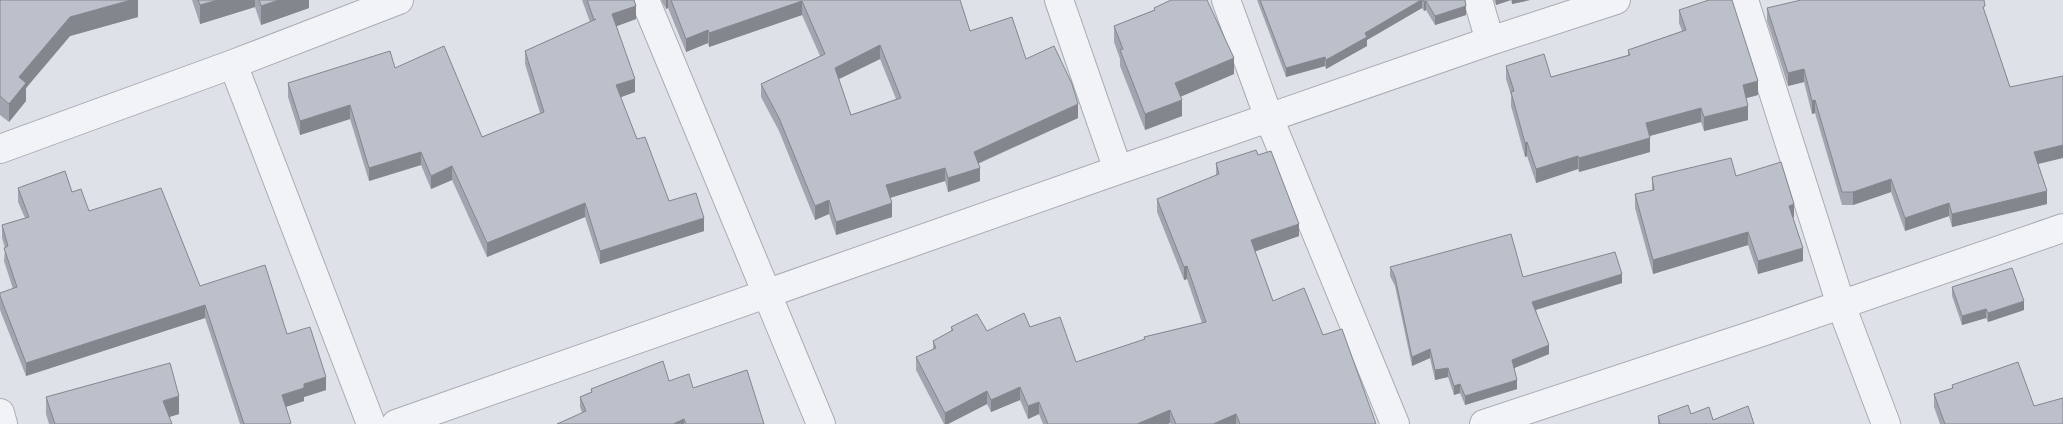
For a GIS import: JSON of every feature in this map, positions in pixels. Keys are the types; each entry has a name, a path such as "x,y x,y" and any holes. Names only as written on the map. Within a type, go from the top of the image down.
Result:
{"street":[{"path":"0,149 233,64 399,0"},
{"path":"644,0 820,424"},
{"path":"1059,0 1118,170"},
{"path":"1226,0 1269,118 1395,424"},
{"path":"1478,0 1490,41"},
{"path":"396,424 1118,170 1490,41 1616,0"},
{"path":"1744,0 1841,304 1886,424"},
{"path":"233,64 370,424"},
{"path":"1484,424 1762,332 2063,228"},
{"path":"0,413 3,424"}],"building":[{"path":"0,0 131,0 70,17 19,77 26,83 9,104 0,96"},
{"path":"198,0 218,0 200,5"},
{"path":"259,0 279,0 261,6"},
{"path":"587,0 634,0 636,6 612,14 635,79 616,85 637,139 645,137 669,201 696,193 704,218 600,251 585,203 487,243 452,166 431,176 421,152 369,168 350,105 300,121 288,83 390,51 395,68 444,46 482,137 544,112 525,51 594,20"},
{"path":"671,0 960,0 970,31 1012,17 1026,59 1054,46 1072,84 1078,104 974,152 980,168 948,178 945,168 886,185 892,203 836,222 829,200 815,206 779,118 761,84 825,54 802,1 709,33 708,30 686,39","holes":["880,45 901,98 851,115 835,68"]},
{"path":"1171,0 1207,0 1234,58 1175,83 1182,100 1145,114 1120,50 1123,49 1114,26 1155,10 1154,8"},
{"path":"1260,0 1421,0 1365,33 1367,37 1326,60 1325,57 1286,68"},
{"path":"1423,0 1465,0 1466,6 1435,16 1426,1 1424,2"},
{"path":"1709,0 1732,0 1758,81 1743,85 1748,106 1704,117 1701,108 1646,123 1650,138 1579,158 1578,156 1536,169 1527,142 1525,143 1511,92 1514,91 1506,66 1544,54 1551,77 1630,55 1628,50 1686,30 1679,10"},
{"path":"1801,0 1984,0 1985,6 1983,7 2010,87 2063,76 2063,145 2034,152 2047,191 1952,214 1949,203 1905,218 1891,179 1853,192 1842,192 1815,100 1812,101 1804,69 1788,73 1767,8"},
{"path":"1256,150 1258,155 1271,151 1299,224 1251,240 1273,301 1304,288 1323,335 1342,329 1376,424 1240,424 1236,414 1213,424 1176,424 1170,410 1137,424 1048,424 1039,402 1028,406 1020,387 991,400 987,391 945,413 916,357 936,348 933,341 953,330 951,327 977,314 987,331 1024,313 1030,327 1060,317 1076,362 1145,339 1144,337 1206,322 1187,266 1184,267 1157,199 1219,174 1216,163"},
{"path":"1731,158 1736,176 1781,162 1794,204 1789,206 1803,248 1758,261 1748,232 1653,260 1635,194 1654,190 1652,177"},
{"path":"65,171 72,192 81,189 89,211 161,188 200,286 265,265 287,334 310,327 326,377 304,384 304,388 282,395 291,423 244,424 205,305 26,363 0,296 0,293 17,287 4,248 8,246 2,225 29,217 18,188"},
{"path":"1511,234 1523,277 1615,252 1622,274 1532,302 1549,345 1512,360 1517,380 1465,396 1460,384 1454,386 1448,368 1435,370 1430,349 1412,357 1395,277 1390,267"},
{"path":"2012,268 2024,301 1988,313 1986,309 1962,316 1952,287"},
{"path":"663,361 669,381 689,374 693,388 747,370 764,424 686,424 684,419 673,424 557,424 586,411 580,397 592,392 591,389"},
{"path":"2018,362 2034,406 2063,398 2063,424 1945,424 1934,394 1953,388 1952,385"},
{"path":"170,363 179,396 163,401 172,424 55,424 46,397"},
{"path":"1688,405 1691,414 1709,407 1713,420 1748,406 1754,424 1660,424 1658,416"}]}
